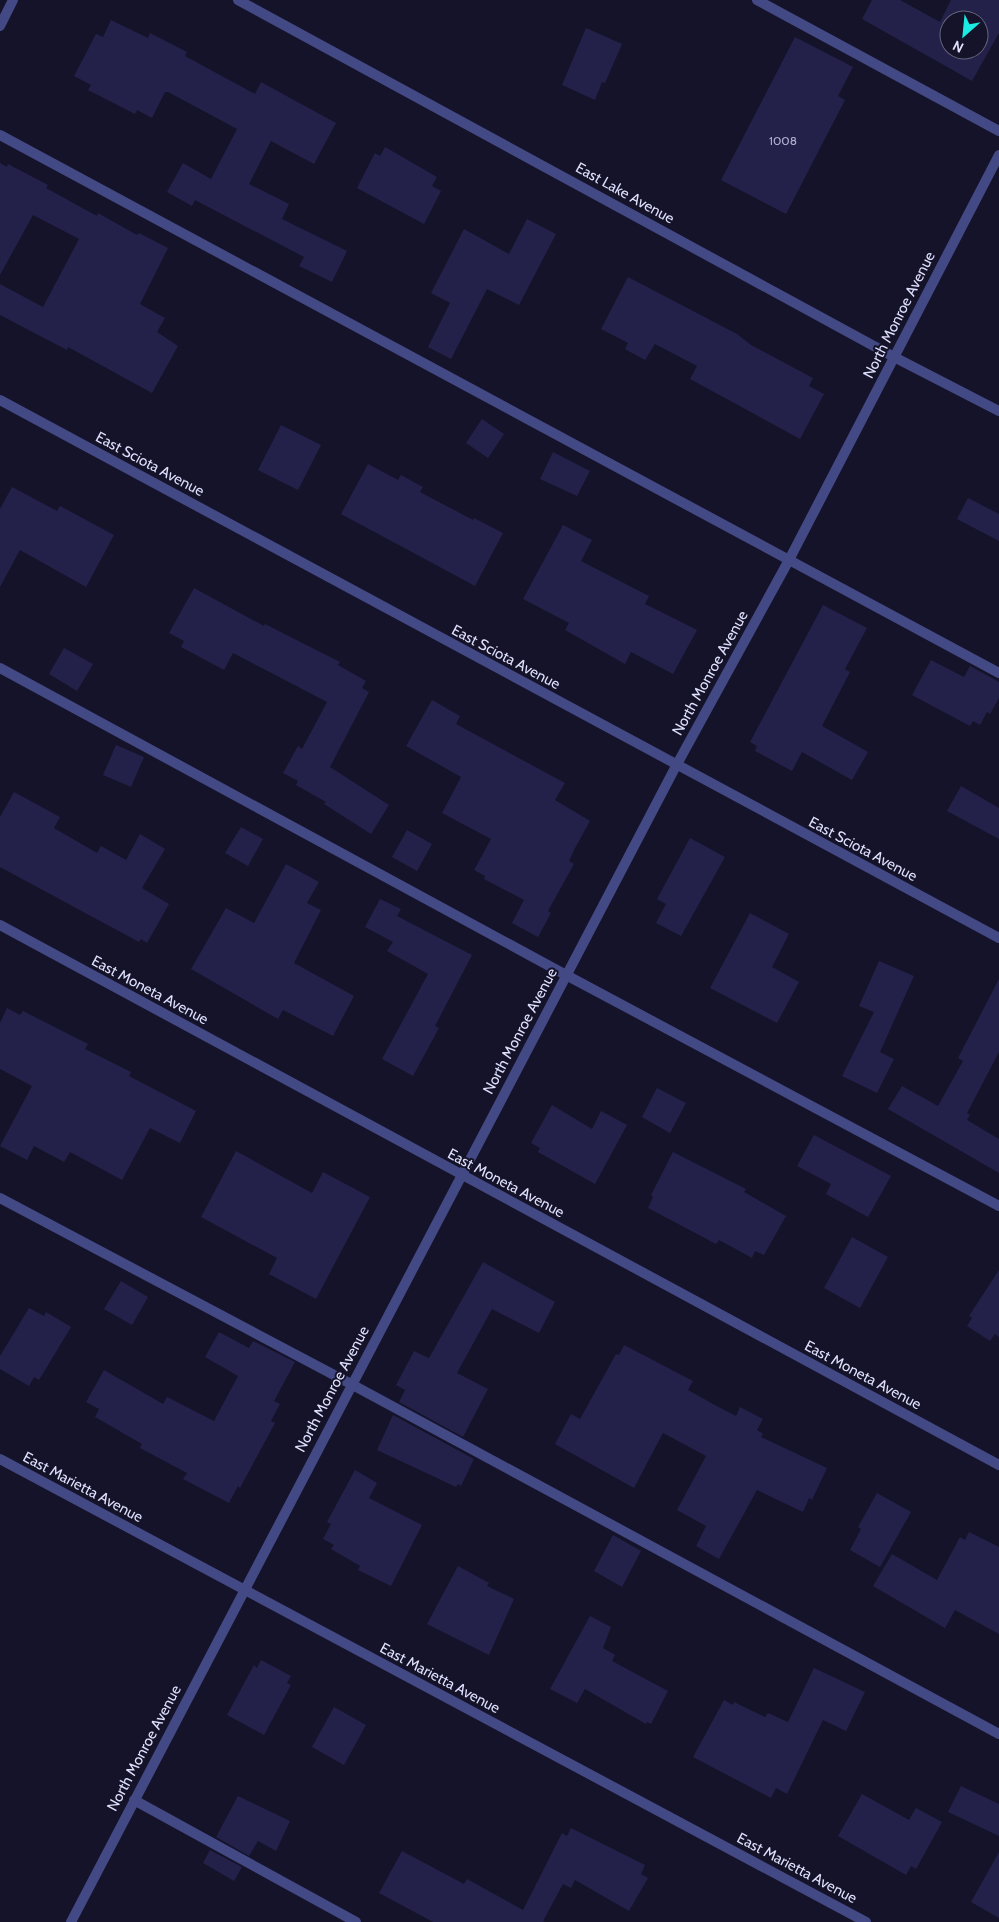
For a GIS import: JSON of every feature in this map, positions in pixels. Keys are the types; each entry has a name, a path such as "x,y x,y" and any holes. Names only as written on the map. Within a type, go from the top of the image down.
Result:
{"street":[{"path":"0,26 13,0"},
{"name":"East Lake Avenue","path":"238,0 894,357 999,411"},
{"path":"757,0 999,130"},
{"path":"0,135 999,673"},
{"name":"North Monroe Avenue","path":"70,1922 676,766 789,560 999,155"},
{"name":"East Sciota Avenue","path":"0,400 676,766 999,938"},
{"path":"0,668 566,975 999,1206"},
{"name":"East Moneta Avenue","path":"0,925 999,1465"},
{"path":"0,1198 351,1384 999,1734"},
{"name":"East Marietta Avenue","path":"0,1459 866,1922"},
{"path":"134,1800 356,1922"}],"building":[{"path":"872,0 900,0 939,21 939,60 984,60 972,81 862,19"},
{"path":"951,0 999,0 999,33 989,51 989,10 946,10"},
{"path":"111,20 148,38 150,33 187,52 185,56 255,94 261,82 336,123 314,164 271,141 249,184 289,204 282,219 347,251 332,282 299,266 304,257 195,200 192,206 167,192 183,163 211,179 237,129 168,92 165,92 152,118 137,110 135,114 88,90 91,85 74,76 96,34 103,37"},
{"path":"586,28 622,44 605,83 602,82 595,100 562,85"},
{"path":"795,37 853,67 838,96 845,100 786,214 721,180"},
{"path":"385,147 437,177 432,186 441,191 424,224 357,188 375,153 380,156"},
{"path":"0,163 7,167 8,164 48,185 46,188 97,216 98,213 137,235 139,233 168,248 140,304 165,318 157,332 178,346 152,393 68,347 67,350 0,315 0,284 43,307 79,239 33,215 0,275"},
{"path":"527,219 556,234 519,305 487,289 451,359 428,347 450,303 431,293 464,229 509,254"},
{"path":"628,277 737,334 751,345 813,378 809,386 824,394 800,439 690,379 697,366 655,344 645,360 625,349 628,343 601,329"},
{"path":"482,419 504,434 488,458 466,443"},
{"path":"281,425 321,445 298,490 258,470"},
{"path":"553,452 590,471 577,496 540,479"},
{"path":"368,464 398,480 401,475 423,487 420,492 473,520 474,518 503,533 475,586 341,514"},
{"path":"12,487 57,511 60,506 114,535 86,587 20,550 0,587 0,509"},
{"path":"968,498 999,514 999,541 957,519"},
{"path":"563,525 592,540 581,561 649,596 645,604 697,630 673,674 631,652 625,664 565,630 569,623 523,599"},
{"path":"194,588 264,626 265,624 340,662 338,665 366,681 362,688 369,692 330,767 389,805 371,834 324,804 326,802 296,785 298,781 283,773 298,746 302,749 327,702 233,653 224,670 181,647 184,641 169,633"},
{"path":"823,605 867,628 845,669 850,672 822,726 868,752 852,780 802,752 792,771 755,751 757,746 750,742"},
{"path":"64,648 93,664 77,691 49,674"},
{"path":"931,660 964,677 970,666 999,682 999,698 990,714 987,712 980,725 973,721 970,726 912,695"},
{"path":"432,700 460,716 456,724 565,783 555,800 590,821 569,861 574,864 548,911 551,913 538,937 512,923 524,900 484,879 485,876 474,870 491,839 442,813 461,777 406,746"},
{"path":"116,745 144,757 131,787 103,775"},
{"path":"961,786 999,808 999,839 947,811"},
{"path":"14,792 60,817 54,828 97,853 101,846 126,860 140,834 165,849 142,888 169,904 147,943 141,939 139,942 0,867 0,817"},
{"path":"241,827 263,839 248,866 225,853"},
{"path":"407,830 432,844 417,871 392,857"},
{"path":"690,838 725,857 681,936 656,923 666,904 657,899"},
{"path":"286,864 319,882 307,903 321,910 294,963 354,996 333,1036 283,1010 278,1019 191,969 226,908 254,923"},
{"path":"380,899 401,909 397,916 472,955 435,1026 439,1028 413,1076 382,1059 428,974 387,951 393,942 365,927"},
{"path":"750,913 789,934 772,967 799,982 777,1023 710,988"},
{"path":"879,961 914,976 880,1052 894,1059 877,1093 842,1076 874,1012 859,1006"},
{"path":"999,979 999,1052 967,1113 970,1115 967,1120 999,1139 999,1173 888,1109 902,1086 938,1106 963,1061 958,1058"},
{"path":"7,1008 20,1015 23,1011 88,1044 85,1049 131,1072 129,1076 196,1111 180,1143 150,1128 122,1180 70,1152 64,1162 34,1146 27,1160 0,1146 32,1086 0,1069 0,1023"},
{"path":"657,1088 686,1103 670,1133 642,1117"},
{"path":"552,1105 592,1129 601,1111 627,1125 595,1184 538,1152 540,1148 531,1143"},
{"path":"814,1135 891,1176 868,1217 826,1194 831,1184 797,1166"},
{"path":"236,1151 312,1193 323,1172 370,1197 316,1299 269,1274 277,1258 201,1217"},
{"path":"673,1152 746,1189 744,1192 786,1216 764,1255 755,1251 752,1258 719,1240 716,1244 648,1208 653,1197 651,1195"},
{"path":"852,1237 888,1257 860,1308 824,1288"},
{"path":"483,1262 555,1302 539,1333 492,1309 457,1373 488,1389 463,1437 399,1402 405,1390 396,1385 414,1351 429,1358"},
{"path":"999,1270 999,1337 995,1334 990,1341 967,1326 972,1318 969,1316"},
{"path":"121,1281 148,1297 132,1325 104,1309"},
{"path":"29,1308 44,1316 46,1312 71,1327 39,1380 34,1377 29,1386 0,1369 0,1356"},
{"path":"219,1332 249,1348 253,1341 295,1362 274,1401 280,1404 271,1421 275,1423 240,1488 238,1486 229,1503 183,1479 187,1473 140,1448 142,1444 95,1417 99,1409 86,1402 104,1370 163,1404 167,1397 214,1421 238,1376 205,1357"},
{"path":"624,1345 693,1381 688,1390 713,1404 736,1416 740,1407 763,1419 757,1430 763,1434 761,1437 827,1468 812,1500 809,1498 803,1512 757,1490 719,1559 696,1546 706,1526 677,1510 706,1456 663,1433 634,1488 555,1444 571,1414 580,1419 616,1354 619,1355"},
{"path":"393,1415 474,1459 461,1486 458,1484 456,1487 377,1450"},
{"path":"355,1470 377,1483 369,1498 422,1525 391,1586 358,1570 360,1566 331,1549 334,1545 323,1539 331,1524 327,1522"},
{"path":"877,1493 911,1512 880,1567 850,1550 861,1529 858,1527"},
{"path":"969,1532 999,1547 999,1634 955,1610 945,1628 873,1586 892,1554 937,1580 960,1537 965,1540"},
{"path":"613,1535 641,1551 622,1587 594,1571"},
{"path":"458,1566 489,1583 487,1586 514,1599 489,1655 427,1624"},
{"path":"590,1616 611,1627 603,1648 615,1655 612,1661 668,1691 651,1724 647,1722 646,1724 585,1689 577,1703 550,1689"},
{"path":"261,1660 291,1676 287,1683 291,1685 264,1735 227,1715 254,1665 257,1668"},
{"path":"814,1668 865,1692 846,1731 823,1720 787,1794 776,1788 771,1798 693,1757 724,1700 733,1705 734,1702 765,1717 768,1713 788,1722"},
{"path":"334,1707 366,1725 344,1765 312,1747"},
{"path":"961,1786 999,1804 999,1836 948,1812"},
{"path":"862,1794 909,1820 916,1808 942,1822 916,1869 911,1866 906,1875 838,1836"},
{"path":"238,1796 290,1821 276,1851 258,1841 249,1856 216,1837"},
{"path":"571,1828 645,1865 641,1874 648,1878 629,1911 575,1880 571,1888 563,1884 543,1921 545,1922 433,1922 379,1893 402,1851 464,1884 467,1879 523,1910 562,1833 567,1836"},
{"path":"210,1850 242,1867 234,1881 203,1863"},
{"path":"999,1852 999,1918 971,1902"}]}
